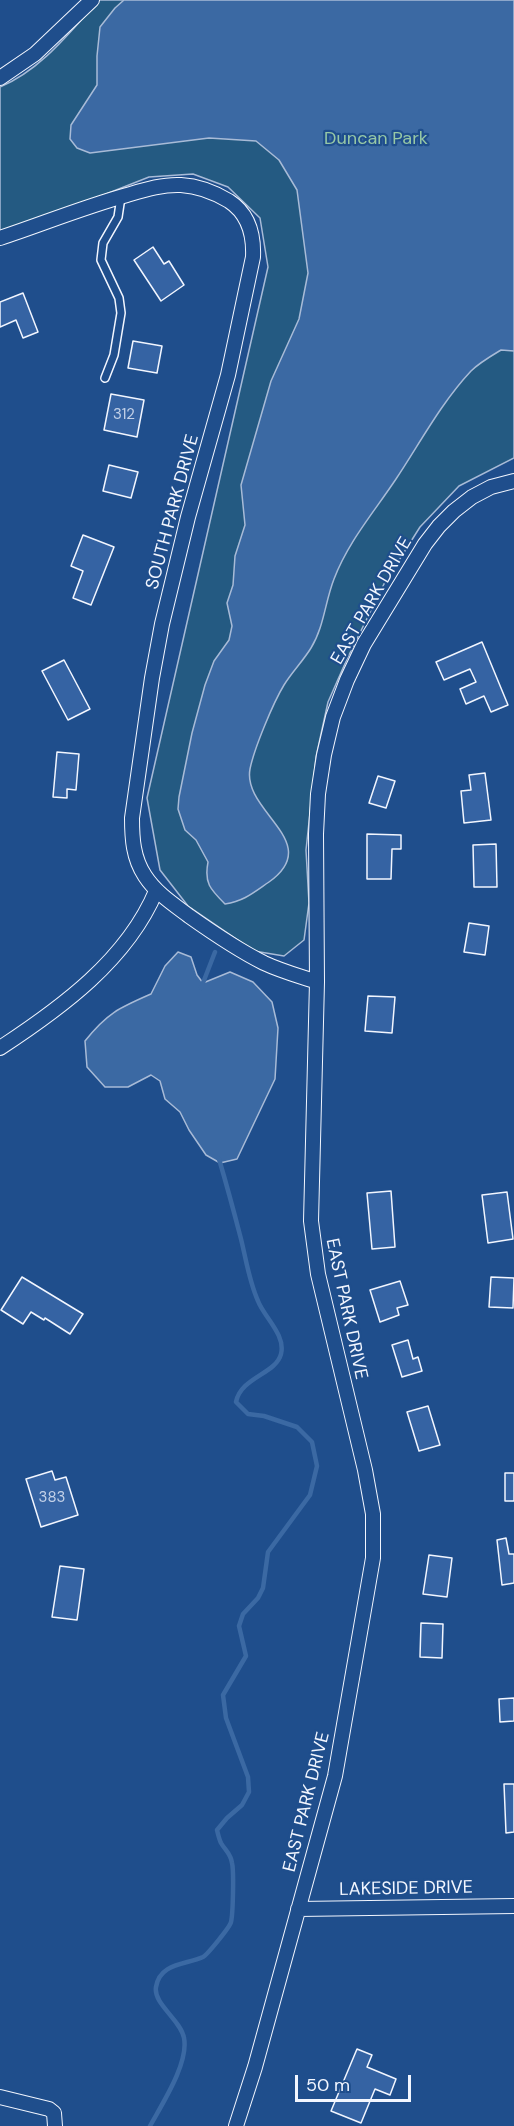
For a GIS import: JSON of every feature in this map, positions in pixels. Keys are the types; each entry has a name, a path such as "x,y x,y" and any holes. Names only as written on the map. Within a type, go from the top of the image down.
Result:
{"street":[{"path":"0,78 35,54 92,0"},
{"name":"SOUTH PARK DRIVE","path":"0,238 121,197 161,187 180,185 218,194 234,205 244,216 251,229 254,243 253,257 228,375 175,570 152,678 132,818 132,838 136,857 144,875 156,891 218,937 266,964 317,982"},
{"name":"EAST PARK DRIVE","path":"236,2126 258,2056 335,1776 371,1580 374,1536 373,1514 365,1470 318,1274 312,1239 317,982 316,834 318,794 324,755 333,717 364,644 425,544 454,511 472,497 491,487 514,481"},
{"path":"0,1047 31,1028 89,980 117,952 137,926 156,891"},
{"name":"LAKESIDE DRIVE","path":"298,1909 514,1906"},
{"path":"0,2097 49,2109 54,2113 55,2126"}],"lane":[{"path":"105,378 114,355 121,313 119,298 101,260 103,243 118,217 121,197"}],"green space":[{"name":"Duncan Park","path":"99,0 514,0 514,458 459,486 420,527 384,584 347,659 328,702 316,757 306,850 309,903 304,940 284,956 254,951 188,906 160,870 147,798 268,267 260,218 228,187 193,174 149,177 0,236 0,87 29,71 42,60"}],"shaded area":[{"name":"Duncan Park","path":"124,0 514,0 514,351 497,352 474,368 460,383 346,552 334,579 315,640 287,680 269,714 250,769 251,785 257,799 285,840 289,854 284,867 269,882 243,899 225,904 209,885 208,862 196,840 185,830 178,809 179,797 192,733 205,685 214,661 229,640 232,626 227,603 233,585 235,556 245,525 241,485 271,381 299,319 308,273 297,190 279,160 256,141 209,138 90,153 77,148 70,139 71,125 97,85 100,27"},
{"path":"178,952 191,957 197,975 203,983 230,972 253,982 272,1002 278,1028 275,1079 237,1159 220,1163 206,1155 180,1112 165,1099 160,1081 151,1075 128,1087 105,1087 87,1067 85,1041 114,1012 151,994 165,966"}],"building":[{"path":"153,247 164,264 169,261 184,285 161,301 134,260"},
{"path":"23,293 38,332 23,338 16,320 0,327 0,302"},
{"path":"133,341 162,346 157,373 128,368"},
{"path":"111,394 144,400 137,437 104,430"},
{"path":"109,465 138,472 131,498 103,491"},
{"path":"83,535 114,547 91,605 73,598 83,571 71,566"},
{"path":"482,642 508,705 491,712 484,696 466,704 460,689 476,682 470,669 444,680 436,662"},
{"path":"64,660 90,709 68,720 42,671"},
{"path":"57,752 79,754 76,790 67,789 67,798 53,797"},
{"path":"485,773 491,820 464,823 461,791 471,790 469,775"},
{"path":"378,776 395,781 386,808 369,803"},
{"path":"367,834 401,835 401,849 392,849 391,879 367,879"},
{"path":"496,844 497,887 474,887 473,845"},
{"path":"469,923 489,926 485,955 464,952"},
{"path":"368,996 395,997 392,1033 365,1031"},
{"path":"391,1191 395,1247 372,1249 367,1193"},
{"path":"507,1192 513,1239 488,1243 482,1195"},
{"path":"22,1277 83,1314 70,1334 31,1312 23,1324 1,1310"},
{"path":"491,1277 514,1278 513,1308 489,1307"},
{"path":"400,1281 408,1305 397,1308 399,1315 380,1322 370,1290"},
{"path":"408,1340 413,1359 418,1357 422,1371 402,1377 392,1345"},
{"path":"428,1406 440,1445 419,1451 407,1412"},
{"path":"52,1471 55,1480 66,1477 78,1515 41,1527 26,1479"},
{"path":"505,1473 514,1473 514,1501 505,1501"},
{"path":"506,1538 509,1554 514,1554 514,1583 502,1585 497,1540"},
{"path":"429,1555 452,1558 447,1597 423,1594"},
{"path":"60,1566 84,1569 77,1620 52,1617"},
{"path":"421,1623 443,1624 442,1658 420,1657"},
{"path":"514,1698 514,1721 500,1722 499,1699"},
{"path":"504,1784 514,1784 514,1832 506,1833"},
{"path":"357,2049 372,2055 367,2067 396,2079 390,2095 375,2089 361,2123 331,2111"}],"waterway":[{"path":"201,988 215,952"},
{"path":"150,2126 179,2071 184,2048 182,2031 156,1993 158,1979 162,1973 174,1966 203,1957 231,1922 232,1863 220,1841 217,1830 242,1805 249,1792 248,1777 226,1718 223,1695 246,1656 239,1626 243,1614 258,1598 263,1588 268,1552 310,1495 317,1466 312,1442 297,1427 264,1416 248,1414 236,1402 244,1387 278,1361 282,1347 278,1333 261,1307 252,1286 219,1159"}]}
